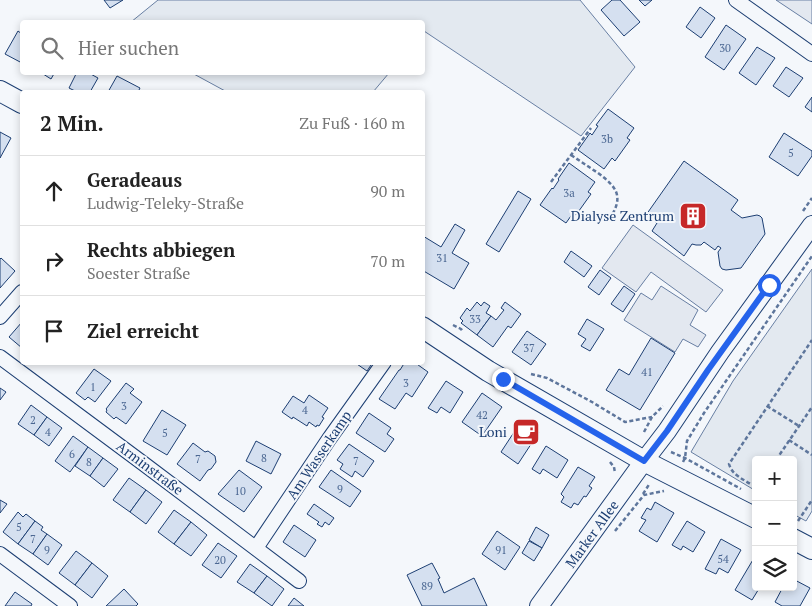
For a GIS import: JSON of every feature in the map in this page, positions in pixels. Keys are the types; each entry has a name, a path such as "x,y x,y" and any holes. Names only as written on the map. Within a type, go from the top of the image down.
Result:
{"main road":[{"path":"0,91 20,102"},
{"path":"425,329 488,371 644,461 752,516"},
{"path":"797,531 812,549"}],"street":[{"path":"736,0 812,54"},
{"name":"Marker Allee","path":"539,606 667,431 716,358 812,225"},
{"path":"0,317 20,294"},
{"name":"Arminstraße","path":"0,357 299,581"},
{"name":"Am Wasserkamp","path":"256,548 329,439 382,365"},
{"path":"0,554 70,606"}],"path":[{"path":"552,182 591,128"},
{"path":"571,155 611,183 615,189 618,203 609,220"},
{"path":"748,493 685,458 687,441 812,256"},
{"path":"448,322 461,329 465,334"},
{"path":"752,485 733,473 729,464 812,340"},
{"path":"530,374 547,378 625,422 652,417"},
{"path":"767,406 798,426"},
{"path":"779,456 812,407"},
{"path":"789,440 812,455"},
{"path":"609,461 614,467 615,476"},
{"path":"614,533 644,495 668,490"},
{"path":"797,528 812,500"}],"shaded area":[{"path":"158,0 580,0 635,67 581,136 425,32 425,20 133,20"},
{"path":"776,0 812,0 812,24"},
{"path":"196,75 387,75 375,90 223,90"},
{"path":"633,225 723,290 706,312 651,272 636,292 602,268"},
{"path":"812,269 812,511 806,521 797,516 797,456 752,456 752,489 691,452 733,381"},
{"path":"661,286 698,310 690,325 706,335 698,347 683,339 675,352 624,320 641,293 652,300"}],"building":[{"path":"104,0 123,0 110,8"},
{"path":"612,0 620,0 640,22 624,36 601,10"},
{"path":"639,0 652,0 645,6"},
{"path":"700,7 715,18 701,38 686,27"},
{"path":"726,25 746,39 724,70 705,57"},
{"path":"18,31 20,32 20,62 5,54"},
{"path":"757,47 775,58 756,85 739,73"},
{"path":"786,67 803,78 789,97 773,86"},
{"path":"45,75 53,75 51,79"},
{"path":"76,75 92,75 98,78 91,90 73,90 69,88"},
{"path":"117,76 140,88 139,90 109,90"},
{"path":"812,97 812,112 805,107"},
{"path":"608,109 634,128 627,138 630,140 615,161 612,158 604,169 578,150 590,133 592,135 598,126 596,125"},
{"path":"0,132 11,138 0,158"},
{"path":"784,133 812,151 812,156 798,176 769,157"},
{"name":"Dialyse Zentrum","path":"684,161 738,200 731,210 742,218 757,215 762,218 765,234 741,268 722,269 718,252 721,248 718,246 715,250 704,242 701,245 692,244 684,256 652,231 657,223 646,215"},
{"path":"569,163 595,182 588,192 591,194 576,215 573,213 566,223 540,205 553,189"},
{"path":"518,191 531,199 499,252 486,244"},
{"path":"455,224 465,230 452,253 469,263 454,289 425,272 425,237 441,247"},
{"path":"571,251 592,266 584,277 564,262"},
{"path":"0,259 15,271 0,288"},
{"path":"600,270 611,278 599,295 588,287"},
{"path":"624,286 635,294 623,312 611,304"},
{"path":"477,302 481,306 484,302 490,306 486,313 491,316 477,335 461,323 463,321 460,318 467,308 470,311"},
{"path":"505,302 521,314 511,328 508,326 493,347 477,335 491,316 496,320 504,310 501,308"},
{"path":"587,319 604,329 590,351 581,346 586,339 578,334"},
{"path":"20,324 20,346 9,337"},
{"path":"527,331 546,344 531,365 512,352"},
{"path":"651,338 675,353 640,410 606,390 619,369 629,375"},
{"path":"358,365 371,365 367,371"},
{"path":"403,365 418,365 428,372 412,397 406,393 395,409 379,399"},
{"path":"94,369 111,381 95,402 88,397 85,400 76,393"},
{"path":"446,381 463,392 450,413 441,407 437,413 428,408"},
{"path":"126,383 134,389 130,393 142,402 126,424 116,417 114,419 106,412 106,409"},
{"path":"0,388 6,392 0,400"},
{"path":"482,393 502,407 482,436 462,422"},
{"path":"309,395 328,408 319,426 317,425 316,427 309,422 307,426 282,412 293,396 304,403"},
{"path":"31,405 47,417 34,435 18,424"},
{"path":"162,410 186,425 167,455 143,441"},
{"path":"369,413 391,428 387,434 394,439 385,452 356,433"},
{"path":"47,417 62,428 49,446 34,435"},
{"path":"522,420 539,432 518,464 501,452"},
{"path":"73,436 88,447 70,472 55,461"},
{"path":"256,441 281,454 271,474 246,461"},
{"path":"193,443 205,452 208,451 215,456 216,462 200,481 177,464"},
{"path":"349,444 374,461 363,477 355,471 352,477 340,469 343,464 337,460"},
{"path":"546,446 568,460 557,478 543,469 540,474 532,469"},
{"path":"88,447 103,458 90,476 75,466"},
{"path":"103,458 118,469 104,487 90,476"},
{"path":"578,467 595,477 589,486 592,488 586,497 584,496 578,505 574,503 571,508 561,502 564,497 561,494"},
{"path":"239,470 262,487 244,512 218,494"},
{"path":"331,470 361,491 350,507 319,487"},
{"path":"129,478 146,490 130,512 113,500"},
{"path":"146,490 162,502 146,524 130,512"},
{"path":"0,500 7,504 0,513"},
{"path":"655,502 674,513 657,542 639,531 646,520 641,518 647,508 651,510"},
{"path":"314,504 334,518 329,525 325,522 322,527 317,524 319,522 307,514"},
{"path":"174,510 191,522 174,544 158,532"},
{"path":"18,512 23,517 26,514 35,521 18,544 3,532"},
{"path":"35,521 43,527 41,530 47,534 33,554 18,544"},
{"path":"687,521 705,532 693,552 683,546 681,550 672,545"},
{"path":"191,522 207,535 191,556 174,544"},
{"path":"294,525 316,540 305,557 283,542"},
{"path":"536,527 549,535 542,548 529,540"},
{"path":"497,531 520,547 505,570 482,554"},
{"path":"47,534 62,545 48,565 33,554"},
{"path":"721,539 741,550 728,573 719,568 716,574 705,569"},
{"path":"529,541 542,548 534,561 522,553"},
{"path":"218,543 237,556 221,578 202,565"},
{"path":"76,551 92,563 75,585 59,573"},
{"path":"752,561 752,591 758,591 752,600 735,590"},
{"path":"92,563 108,576 92,598 75,585"},
{"path":"432,563 440,578 438,579 444,593 474,578 487,606 422,606 407,575"},
{"path":"250,564 267,576 254,593 237,582"},
{"path":"267,576 284,589 272,606 254,593"},
{"path":"797,581 810,588 800,606 782,606 775,602 781,591 797,591"},
{"path":"124,589 138,604 136,606 106,606"},
{"path":"15,592 32,604 31,606 5,606"},
{"path":"294,598 304,606 288,606"}],"place":[{"name":"Dialyse Zentrum","path":"693,216"},
{"name":"Loni","path":"526,432"}],"route":[{"path":"503,379 644,461 769,285"}]}
